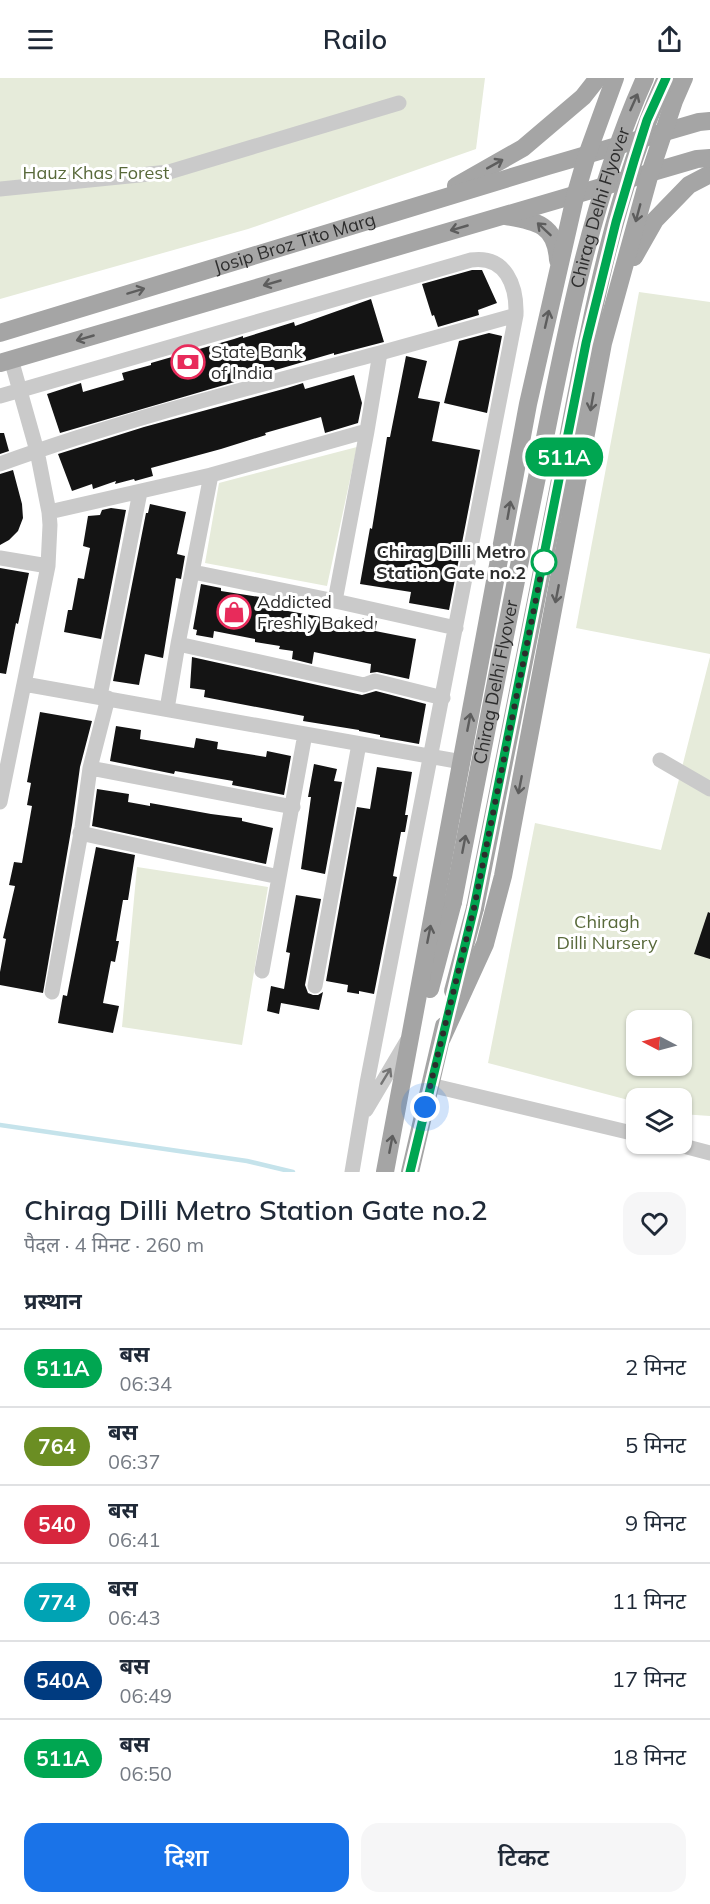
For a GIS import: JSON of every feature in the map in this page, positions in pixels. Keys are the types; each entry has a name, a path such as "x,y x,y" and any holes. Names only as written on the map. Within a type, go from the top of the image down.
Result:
{"main road":[{"path":"426,203 523,148 583,97 598,78"},
{"path":"385,1172 528,404 576,193 587,154 615,78"},
{"name":"Chirag Delhi Flyover","path":"397,1116 453,902 565,340 596,217 629,114 645,78"},
{"name":"Chirag Delhi Flyover","path":"442,1038 474,908 586,343 623,200 647,120 666,78"},
{"path":"410,1172 442,1038 484,944 503,876 603,343 650,172 684,78"},
{"name":"Josip Broz Tito Marg","path":"0,333 587,154 699,122 710,121"},
{"name":"Josip Broz Tito Marg","path":"6,361 576,193 697,159 710,158"},
{"path":"620,281 655,220 689,185 710,174"},
{"path":"502,215 535,221 548,230 557,245 558,271"},
{"path":"503,541 564,554"}],"street":[{"path":"0,189 169,172 399,103"},
{"path":"0,396 480,259 492,261 501,266 508,276 516,302 516,315 367,1083 352,1172"},
{"path":"0,464 210,398 516,315"},
{"path":"335,601 380,352"},
{"path":"0,802 48,566 49,512 37,451 20,390 6,361"},
{"path":"49,512 211,475 367,431"},
{"path":"167,709 211,475"},
{"path":"52,992 140,492"},
{"path":"0,558 48,566"},
{"path":"193,572 456,628"},
{"path":"178,644 364,685 375,681 443,698"},
{"path":"24,684 462,762"},
{"path":"262,971 305,734"},
{"path":"315,986 359,744"},
{"path":"660,760 710,789"},
{"path":"90,768 292,807"},
{"path":"80,833 279,877"},
{"path":"363,1115 410,1036"},
{"path":"430,1085 626,1132"},
{"path":"692,1148 710,1153"}],"green space":[{"name":"Hauz Khas Forest","path":"0,78 485,78 476,149 248,229 0,299"},
{"path":"639,292 710,302 710,654 576,628"},
{"path":"357,447 327,586 205,563 219,483"},
{"name":"Chiragh Dilli Nursery","path":"710,657 710,1116 692,1115 692,1088 626,1088 626,1099 488,1063 535,823 661,850"},
{"path":"137,867 268,887 242,1045 122,1027"}],"building":[{"path":"472,270 482,270 497,303 478,310 479,315 438,327 422,284"},
{"path":"371,299 384,342 334,355 334,353 60,433 47,394 81,383 83,392 124,380 122,373 151,365 151,363 294,322 295,326"},
{"path":"489,333 502,336 487,413 444,403 459,341"},
{"path":"406,356 427,361 418,398 440,402 432,441 480,450 449,610 409,603 411,592 360,584 370,528 372,529 387,437 390,437"},
{"path":"354,375 362,403 358,423 325,433 321,417 265,433 266,435 221,449 151,468 153,476 115,484 116,481 93,489 92,484 72,491 58,454 144,427 303,383 305,389"},
{"path":"0,433 4,433 9,451 0,454"},
{"path":"13,470 22,504 23,518 18,531 0,545 0,474"},
{"path":"150,504 186,512 177,554 185,556 181,579 176,578 163,658 145,654 139,685 113,681 146,513 148,513"},
{"path":"111,508 126,510 101,639 64,632 68,610 72,610 78,578 84,579 90,548 83,546 88,516 100,515 102,510"},
{"path":"0,568 29,573 6,674 0,673"},
{"path":"201,584 221,588 221,591 260,597 260,602 278,605 277,609 338,620 338,617 359,622 360,618 377,621 375,631 416,639 409,679 377,672 370,673 371,664 314,652 312,664 292,659 293,651 279,649 280,646 255,642 255,639 214,631 213,638 196,635 197,630 193,629"},
{"path":"192,657 362,695 376,691 426,704 419,744 380,737 380,735 359,730 303,721 304,716 204,697 205,690 190,688"},
{"path":"40,712 92,721 80,767 43,993 0,985 6,939 3,938 15,886 9,885 14,862 22,863 32,806 27,805 31,783 27,782"},
{"path":"116,726 141,730 140,739 194,748 196,738 218,742 217,749 266,757 267,751 291,756 284,795 232,785 233,781 175,771 174,774 110,761"},
{"path":"314,764 337,769 334,781 342,782 325,874 301,869 311,797 308,797"},
{"path":"377,767 412,772 405,815 408,815 405,832 401,832 393,876 397,877 374,994 359,991 359,994 347,992 348,985 326,981 357,807 370,809"},
{"path":"97,789 129,794 128,802 150,806 150,803 242,818 242,821 273,828 266,864 92,826"},
{"path":"96,847 135,855 128,900 123,900 115,962 111,961 103,1003 119,1006 113,1033 58,1023 63,995 67,996"},
{"path":"296,895 321,899 305,985 308,993 313,995 323,992 319,1010 281,1003 279,1014 267,1011 271,986 284,989 290,953 286,952"},
{"path":"708,912 710,913 710,959 694,954"}],"waterway":[{"path":"0,1125 247,1161 293,1172"}],"bus line":[{"name":"511A","path":"410,1172 474,908 586,343 616,222 634,161 647,120 666,78"}],"place":[{"name":"State Bank of India","path":"188,362"},
{"name":"Chirag Dilli Metro Station Gate no.2","path":"544,562"},
{"name":"Addicted Freshly Baked","path":"234,612"}],"route":[{"path":"425,1107 474,908 544,559 544,562"}]}
